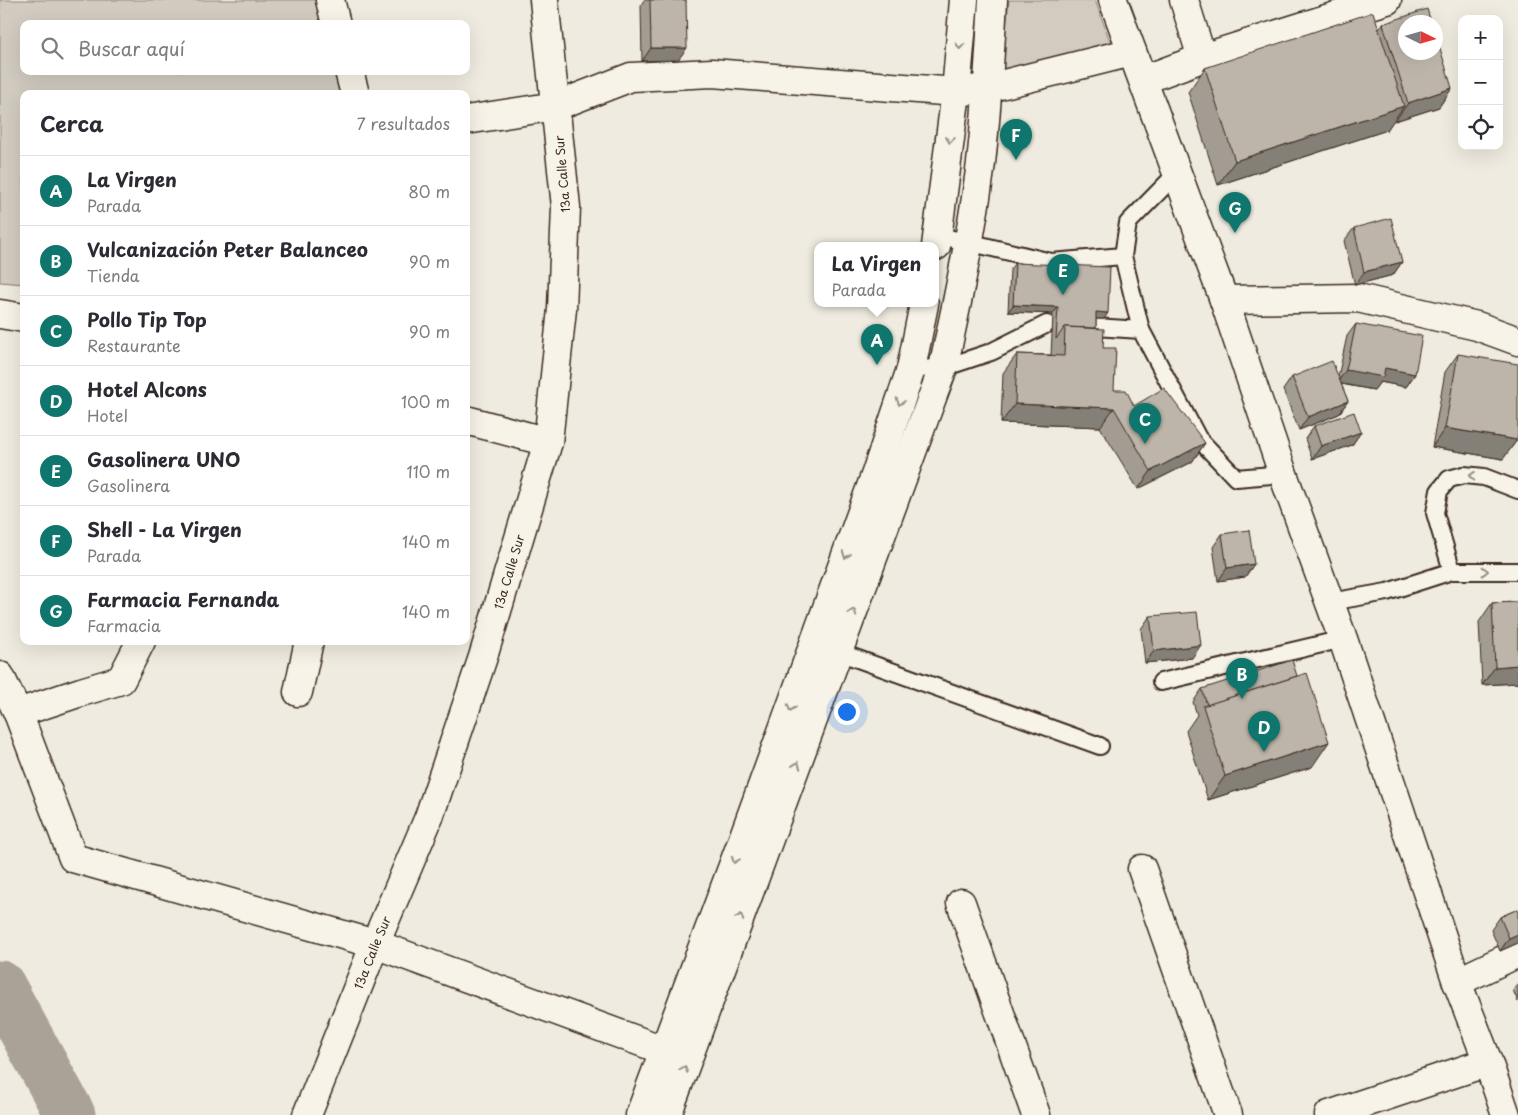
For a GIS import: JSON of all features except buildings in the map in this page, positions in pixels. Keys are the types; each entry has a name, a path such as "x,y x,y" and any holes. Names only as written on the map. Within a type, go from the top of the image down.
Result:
{"street":[{"path":"330,0 335,20"},
{"name":"13a Calle Sur","path":"307,1115 375,944 429,817 483,657 548,442 562,309 566,207 544,0"},
{"path":"937,241 956,92 964,0"},
{"path":"640,1115 663,1050 826,648 943,368 968,242 980,163 988,88 993,0"},
{"path":"1113,0 1224,300 1283,474 1343,639 1457,982 1506,1115"},
{"path":"1184,0 1202,58"},
{"path":"1143,80 1324,9 1387,0"},
{"path":"470,119 556,106 632,77 712,73 956,92 988,88 1132,52"},
{"path":"350,75 354,90"},
{"path":"1224,300 1358,298 1477,326 1518,341"},
{"path":"667,1115 826,648 876,473 911,369 923,307"},
{"path":"0,314 20,317"},
{"path":"470,421 548,442"},
{"path":"18,713 121,680 139,645"},
{"path":"298,692 308,645"},
{"path":"0,676 18,713 73,858 375,944 663,1050"},
{"path":"1142,869 1228,1115"},
{"path":"961,903 1036,1115"},
{"path":"1457,982 1518,953"},
{"path":"1329,1115 1488,1062"}],"lane":[{"path":"1177,173 1128,222 1124,256 1141,330 1198,438 1236,478 1283,474"},
{"path":"937,241 968,242 1051,262 1124,256"},
{"path":"911,369 943,368 990,352 1047,324"},
{"path":"1094,327 1141,330"},
{"path":"1452,571 1435,513 1439,491 1449,479 1464,475 1484,477 1518,490"},
{"path":"1330,602 1387,592 1452,571 1518,571"},
{"path":"1161,682 1343,639"},
{"path":"826,648 1100,746"}],"shaded area":[{"path":"0,0 318,0 325,20 20,20 20,75 342,75 347,90 20,90 20,284 0,282"},
{"path":"1009,0 1095,0 1111,44 1001,70"}],"waterway":[{"path":"0,986 70,1115"}],"place":[{"name":"Shell - La Virgen","path":"1016,160"},
{"name":"Farmacia Fernanda","path":"1235,233"},
{"name":"Gasolinera UNO","path":"1063,295"},
{"name":"La Virgen","path":"877,365"},
{"name":"Pollo Tip Top","path":"1145,444"},
{"name":"Vulcanización Peter Balanceo","path":"1242,699"},
{"name":"Hotel Alcons","path":"1264,752"}]}
